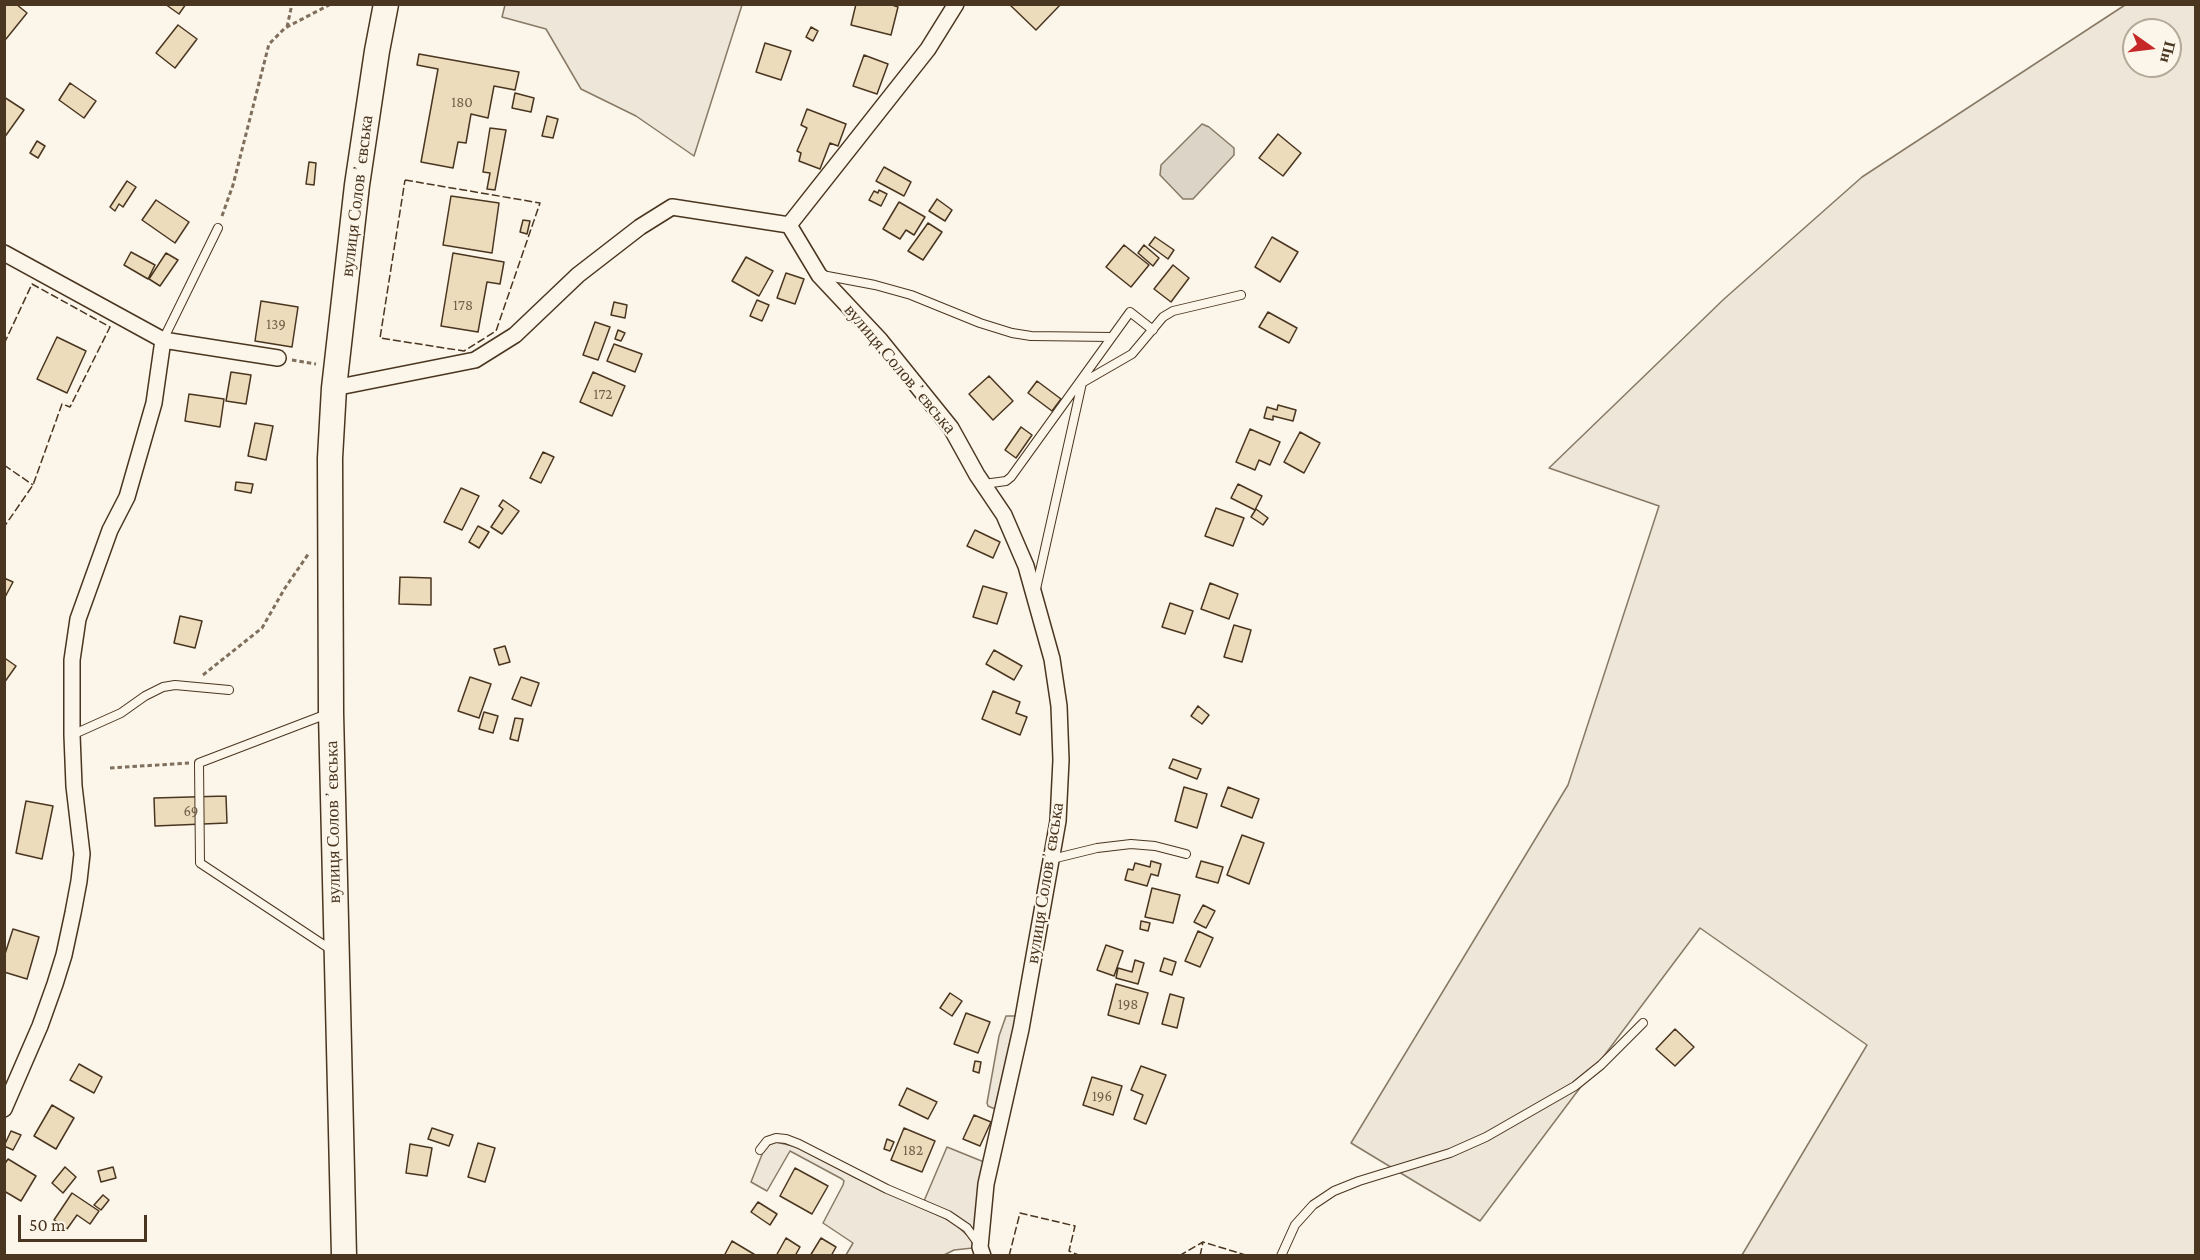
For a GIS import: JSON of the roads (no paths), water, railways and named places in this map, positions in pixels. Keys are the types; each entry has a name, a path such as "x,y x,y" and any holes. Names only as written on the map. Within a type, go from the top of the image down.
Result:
{"main road":[{"name":"вулиця Соловʼєвська","path":"344,1256 331,713 329,513 334,388 363,141 386,4"}],"street":[{"path":"334,388 475,360 515,335 578,274 640,227 672,207 789,225 928,49 956,4"},
{"name":"вулиця Соловʼєвська","path":"789,225 819,275 880,340 951,428 1004,515 1026,566 1052,659 1059,706 1061,760 1058,821 1022,1029 986,1184 982,1251"},
{"path":"4,253 164,340 278,358"},
{"path":"4,1109 40,1026 64,955 82,854 74,786 72,735 72,660 78,619 110,530 127,497 134,475 154,403 164,340"}],"lane":[{"path":"164,340 218,228"},
{"path":"819,275 875,285 911,295 980,323 1012,333 1031,336 1111,337"},
{"path":"1035,596 1079,385 1132,354 1164,317 1173,311 1241,295"},
{"path":"984,484 1006,481 1011,477 1130,312 1153,330"},
{"path":"72,735 121,713 144,696 163,687 175,685 229,690"},
{"path":"331,713 199,763 200,862 336,954"},
{"path":"1052,859 1097,848 1131,844 1155,846 1186,854"},
{"path":"1281,1256 1295,1225 1313,1205 1334,1191 1450,1153 1486,1137 1575,1086 1613,1054 1643,1023"},
{"path":"760,1150 767,1141 776,1138 799,1144 858,1175 955,1219 972,1234 982,1251"}]}
